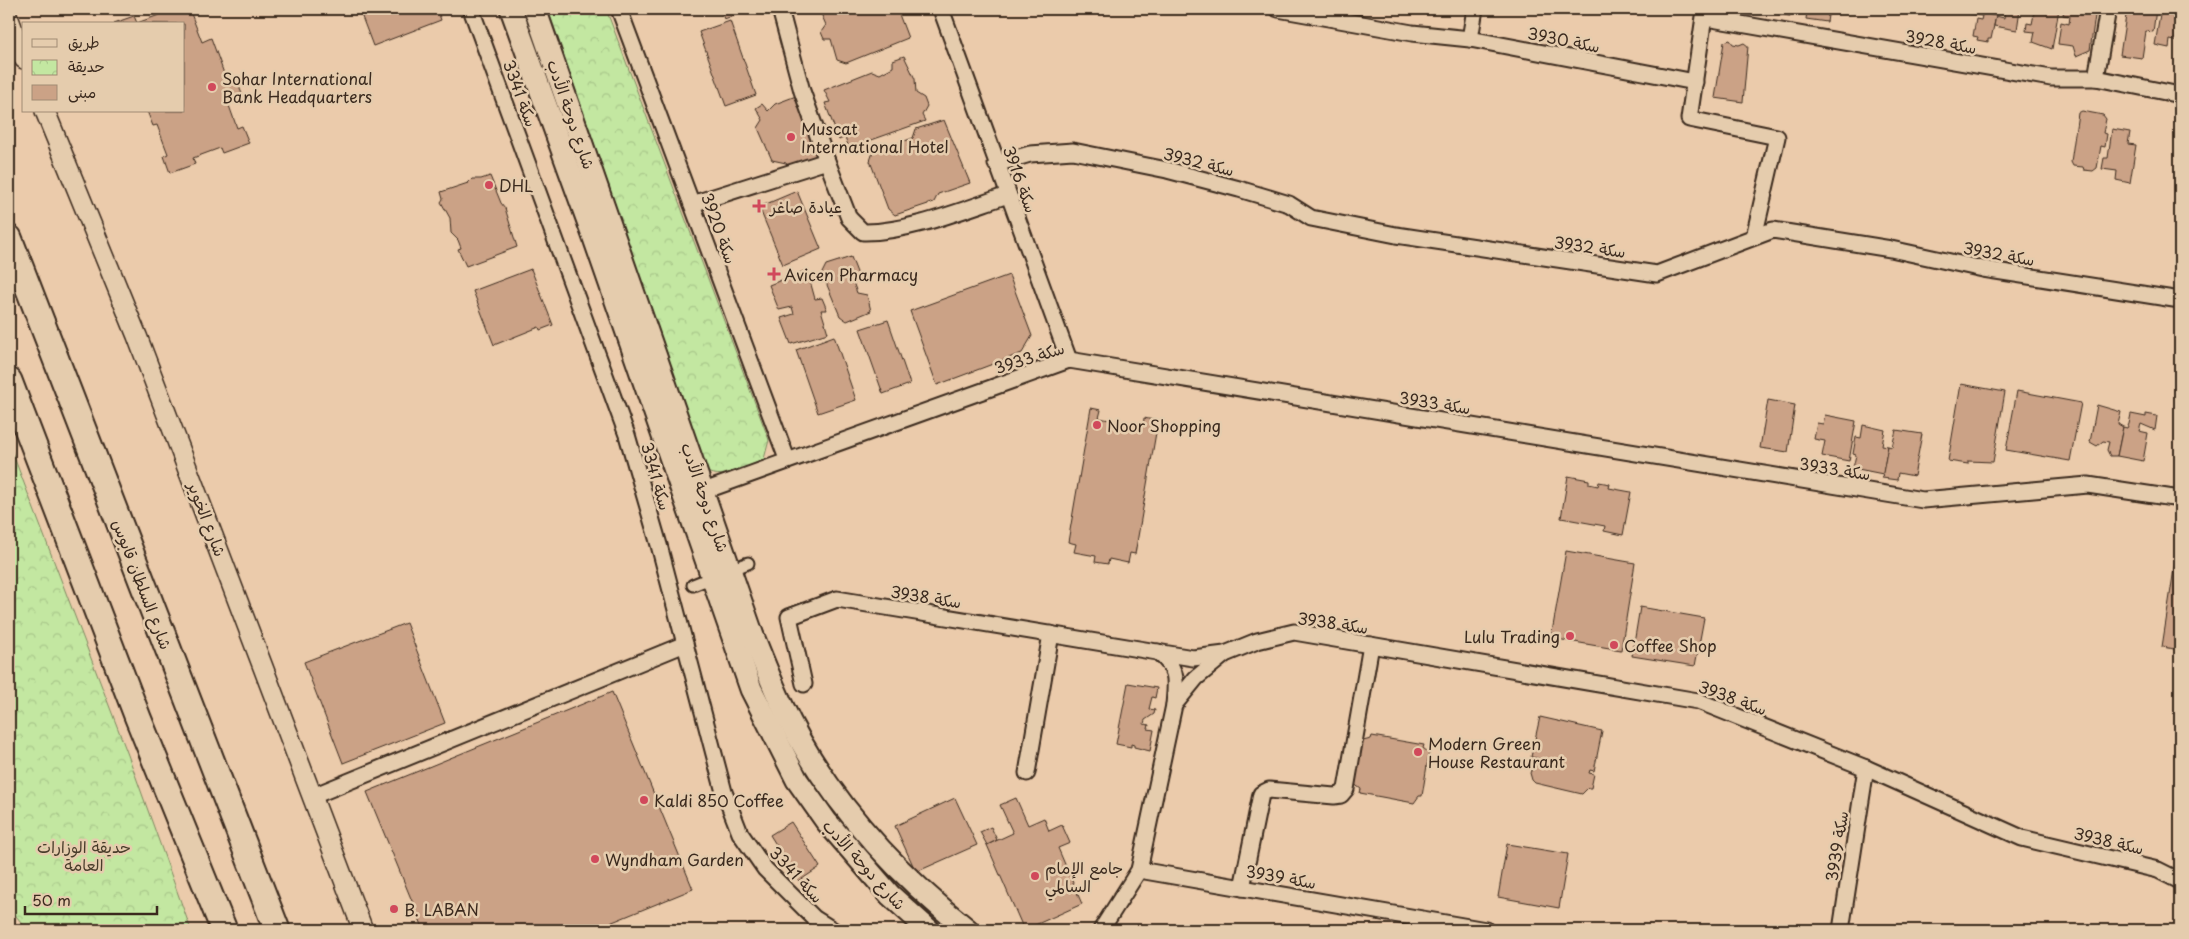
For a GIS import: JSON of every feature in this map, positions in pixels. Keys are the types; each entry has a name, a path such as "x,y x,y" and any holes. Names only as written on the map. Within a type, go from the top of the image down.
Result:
{"highway":[{"name":"شارع السلطان قابوس","path":"9,238 277,930"},
{"path":"9,381 138,718 224,930"}],"main road":[{"name":"شارع دوحة الأدب","path":"511,9 594,238 701,581 751,690 797,780 826,821 857,858 890,895 929,930"},
{"name":"شارع دوحة الأدب","path":"535,9 704,491 739,566 753,636 781,704 813,761 839,800 876,847 924,895 968,930"}],"street":[{"name":"سكة 3341","path":"471,9 626,436 685,644 724,792 740,833 765,869 814,918 833,930"},
{"name":"سكة 3920","path":"619,9 787,459"},
{"path":"780,9 802,91 826,161 849,218 863,232 882,233 952,213 1008,194"},
{"name":"سكة 3916","path":"941,9 1069,360"},
{"name":"سكة 3930","path":"1278,9 1412,33 1470,40 1695,82"},
{"path":"1470,40 1475,9"},
{"path":"2096,78 2108,9"},
{"path":"1705,14 1688,120 1777,137 1754,237"},
{"name":"سكة 3928","path":"1705,14 2051,78 2096,78 2180,95"},
{"path":"9,19 22,54"},
{"name":"شارع الخوير","path":"45,112 137,336 363,930"},
{"name":"سكة 3932","path":"996,164 1030,154 1073,152 1166,170 1239,189 1289,204 1311,218 1396,235 1657,274 1773,230 1890,249 1983,269 2180,300"},
{"path":"692,204 826,161"},
{"name":"سكة 3933","path":"704,491 787,459 1069,360 1923,500 2088,485 2180,499"},
{"path":"701,581 739,566"},
{"name":"سكة 3938","path":"804,684 788,617 837,599 1193,658 1225,654 1257,641 1294,632 1698,701 1866,768 2022,838 2158,870 2180,881"},
{"path":"1027,773 1050,634"},
{"path":"313,796 685,644"},
{"path":"1242,888 1260,794 1269,790 1334,796 1341,795 1346,789 1370,645"},
{"name":"سكة 3938","path":"1139,870 1174,706 1175,674 1167,659 1158,652"},
{"name":"سكة 3938","path":"1174,706 1196,678 1225,654"},
{"name":"سكة 3939","path":"1841,930 1866,768"},
{"path":"1101,930 1139,870"},
{"name":"سكة 3939","path":"1139,870 1486,930"}],"green space":[{"path":"548,9 606,9 769,440 764,459 743,469 729,474 707,472"},
{"name":"حديقة الوزارات العامة","path":"9,444 128,755 191,930 28,930 9,908"}],"building":[{"name":"Sohar International Bank Headquarters","path":"170,9 196,9 190,11 202,42 211,38 226,79 235,76 242,94 227,100 237,128 242,126 249,143 222,153 220,148 193,158 195,164 170,173 164,156 168,154 157,125 153,126 147,112 185,112 185,22 140,22 170,11"},
{"path":"359,9 437,9 441,20 373,46"},
{"path":"720,9 753,9 724,19"},
{"path":"819,9 897,9 908,38 846,63 837,60 831,39 824,39 821,32 826,25"},
{"path":"1763,9 1792,9 1790,16 1763,12"},
{"path":"1802,9 1829,9 1827,22 1806,19 1807,12 1802,11"},
{"path":"1967,9 1987,9 1986,14 1996,16 1991,39 1988,39 1988,42 1977,40 1978,37 1973,36 1976,19 1981,20 1982,16 1966,13"},
{"path":"2005,9 2020,9 2017,30 1994,26 1996,16 2004,18"},
{"path":"2035,9 2059,9 2052,49 2033,42 2035,32 2026,31 2027,23 2032,24"},
{"path":"2064,9 2096,9 2090,50 2076,56 2073,46 2058,44 2061,22 2069,24 2070,16 2063,15"},
{"path":"2127,9 2156,9 2153,32 2146,31 2142,58 2120,55"},
{"path":"2161,9 2180,9 2180,42 2170,40 2169,48 2155,45"},
{"name":"Sohar International Bank Headquarters","path":"134,16 137,22 117,22"},
{"path":"730,21 756,95 726,106 699,32"},
{"path":"1730,40 1733,44 1739,45 1744,43 1748,46 1743,102 1715,98 1724,42"},
{"path":"904,56 915,79 916,93 924,98 927,106 922,115 925,121 849,148 845,137 839,140 825,103 830,102 824,90 872,71 880,74 893,67 893,60"},
{"path":"796,96 820,156 789,170 786,163 772,160 758,128 763,120 756,108 762,104 768,111 775,104"},
{"path":"2082,111 2103,115 2106,119 2103,133 2107,134 2105,147 2101,146 2097,168 2093,171 2073,166 2071,162 2078,113"},
{"path":"944,120 970,183 938,194 934,202 895,215 888,209 870,161 873,152 913,138 916,129"},
{"path":"2112,129 2130,132 2128,144 2136,145 2130,183 2116,180 2117,171 2102,169 2104,158 2108,158"},
{"path":"490,176 505,208 517,247 466,266 458,249 461,248 458,240 451,233 450,218 441,202 443,199 441,192 468,183 472,179"},
{"path":"797,191 821,249 783,265 759,207"},
{"path":"851,257 858,275 853,282 857,293 867,295 871,311 847,321 840,316 822,273 826,265"},
{"path":"531,269 553,325 540,330 539,327 494,345 473,291"},
{"path":"807,270 815,299 822,298 827,310 821,310 828,333 791,344 781,318 794,314 792,307 779,310 769,285"},
{"path":"1009,275 1032,336 1022,353 937,385 910,311"},
{"path":"888,320 910,384 883,394 860,329"},
{"path":"834,336 856,400 818,413 796,350"},
{"path":"1961,384 2005,392 1993,462 1968,461 1968,464 1948,461"},
{"path":"2017,391 2081,403 2070,461 2006,450"},
{"path":"1768,400 1795,405 1788,452 1760,448"},
{"path":"2097,405 2121,412 2118,424 2123,427 2117,456 2110,456 2107,450 2109,442 2103,441 2097,446 2090,442"},
{"path":"1091,408 1101,410 1099,418 1143,426 1144,418 1158,421 1135,554 1130,553 1128,563 1109,559 1108,564 1095,562 1096,556 1074,552 1076,544 1068,542"},
{"path":"2131,414 2146,417 2146,414 2157,416 2155,430 2141,424 2139,431 2148,433 2143,461 2117,456 2123,427 2127,428"},
{"path":"1825,415 1856,421 1849,461 1822,456 1825,441 1814,439 1817,423 1823,424"},
{"path":"1863,425 1885,430 1882,445 1888,446 1883,474 1853,468 1856,455 1853,454 1856,437 1861,438"},
{"path":"1896,430 1922,434 1914,476 1898,473 1897,480 1882,478 1888,446 1892,447"},
{"path":"1568,476 1589,480 1589,484 1598,486 1599,482 1610,484 1609,488 1631,492 1623,535 1604,531 1605,526 1561,518"},
{"path":"1566,551 1635,563 1621,650 1551,638"},
{"path":"2176,556 2180,556 2180,650 2162,647"},
{"path":"1640,607 1704,618 1695,666 1632,656"},
{"path":"406,623 445,723 343,763 304,662"},
{"path":"1128,683 1157,688 1155,698 1152,697 1149,709 1155,710 1154,714 1145,720 1144,724 1149,725 1148,729 1154,730 1150,751 1134,747 1131,744 1131,747 1116,744"},
{"path":"612,692 693,889 593,930 424,930 367,792"},
{"path":"1540,717 1602,731 1594,771 1590,770 1589,773 1594,774 1591,788 1588,788 1582,794 1535,783 1532,780 1530,773 1533,767 1540,765 1549,767 1551,761 1531,757"},
{"path":"1372,736 1424,745 1423,748 1429,753 1422,796 1419,796 1414,803 1360,793 1361,789 1354,784 1363,741 1371,739"},
{"path":"955,798 977,845 916,872 895,826"},
{"name":"جامع الإمام السالمي","path":"1016,798 1028,825 1044,818 1049,831 1062,825 1070,843 1058,848 1082,904 1024,930 987,845 1013,833 1000,805"},
{"path":"791,822 820,867 799,881 770,835"},
{"path":"991,827 997,840 987,845 980,832"},
{"path":"1507,844 1568,854 1559,908 1498,897"}],"place":[{"name":"Sohar International Bank Headquarters","path":"212,87"},
{"name":"Muscat International Hotel","path":"791,137"},
{"name":"DHL","path":"489,185"},
{"name":"عيادة صاغر","path":"759,206"},
{"name":"Avicen Pharmacy","path":"774,274"},
{"name":"Noor Shopping","path":"1097,425"},
{"name":"Lulu Trading","path":"1570,636"},
{"name":"Coffee Shop","path":"1614,645"},
{"name":"Modern Green House Restaurant","path":"1418,752"},
{"name":"Kaldi 850 Coffee","path":"644,800"},
{"name":"Wyndham Garden","path":"595,859"},
{"name":"جامع الإمام السالمي","path":"1035,876"},
{"name":"B. LABAN","path":"394,909"}]}
